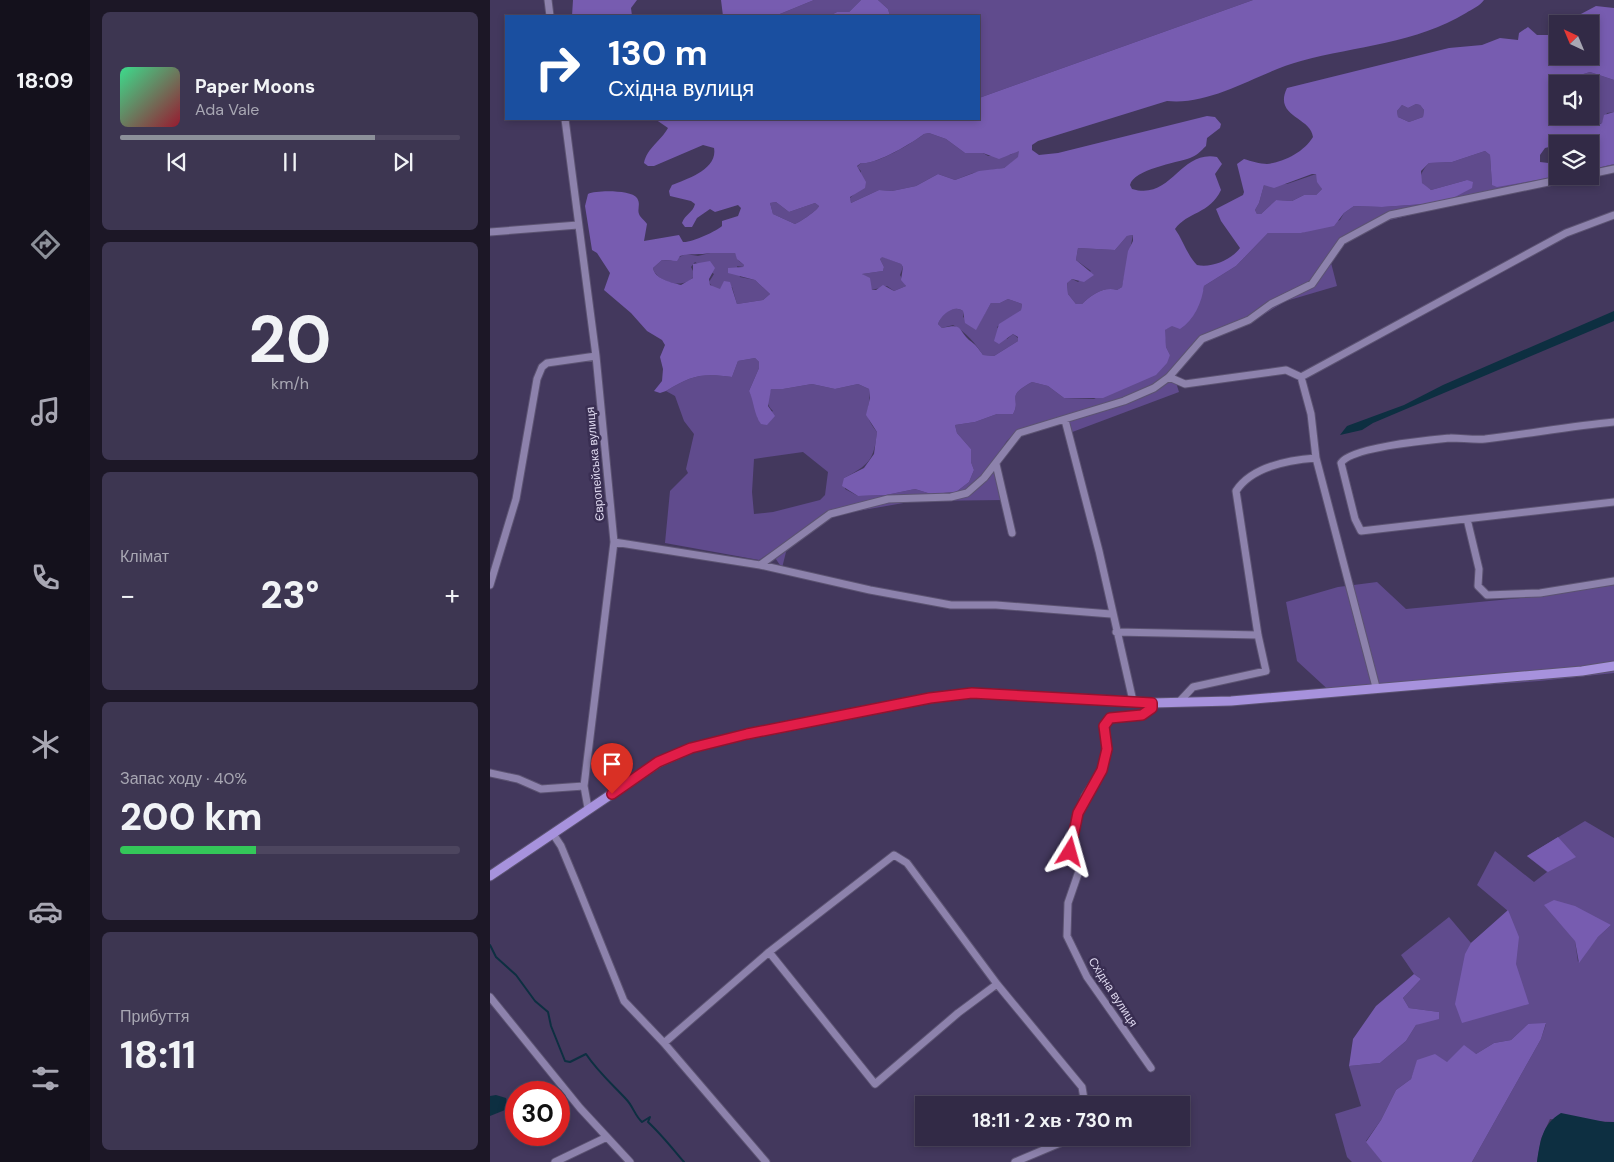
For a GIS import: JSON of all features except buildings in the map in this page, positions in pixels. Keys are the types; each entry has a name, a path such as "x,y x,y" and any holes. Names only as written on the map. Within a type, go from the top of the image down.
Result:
{"main road":[{"path":"490,876 658,762 691,748 747,734 930,698 972,693 1152,703 1231,701 1376,687 1582,671 1614,666"}],"street":[{"path":"548,0 550,15"},
{"name":"Європейська вулиця","path":"565,120 596,356 614,542 584,786 588,808"},
{"path":"1599,172 1614,169"},
{"path":"760,565 830,514 888,499 951,497 968,493 996,464 1019,433 1124,401 1154,388 1169,377 1202,339 1249,320 1272,304 1312,284 1342,241 1356,231 1390,215 1549,182"},
{"path":"1301,377 1566,233 1614,216"},
{"path":"490,232 578,225"},
{"path":"490,585 516,500 537,379 542,367 547,363 596,356"},
{"path":"1169,377 1185,384 1286,370 1301,377 1312,414 1316,458 1376,687"},
{"path":"1065,420 1099,551 1111,614 1133,702"},
{"path":"1614,422 1483,440 1452,438 1405,442 1350,455 1341,463 1355,519 1361,531 1614,502"},
{"path":"1179,702 1193,687 1266,671 1258,635 1236,491 1243,481 1265,468 1316,458"},
{"path":"996,464 1012,533"},
{"path":"1467,519 1479,569 1478,586 1487,595 1540,593 1614,581"},
{"path":"614,542 760,565 826,578 870,590 951,605 996,605 1111,614"},
{"path":"1116,632 1258,635"},
{"name":"Східна вулиця","path":"1151,1068 1087,977 1068,936 1068,903 1079,871 1070,852 1072,834 1085,796 1102,770 1107,749 1104,726 1110,718 1142,715 1152,708 1152,703"},
{"path":"490,773 518,779 541,789 584,786"},
{"path":"552,834 561,846 575,878 624,1001 664,1043 766,1162"},
{"path":"664,1043 769,952 894,855 907,863 996,984 1082,1087 1084,1096"},
{"path":"769,952 875,1084 958,1013 996,984"},
{"path":"490,997 533,1053 630,1162"},
{"path":"555,1162 607,1137"},
{"path":"1016,1162 1053,1146"}],"shaded area":[{"path":"573,0 637,0 631,8 632,15 572,15"},
{"path":"721,0 814,0 777,15 723,15"},
{"path":"814,0 861,0 849,12 837,12 831,15 777,15"},
{"path":"861,0 878,0 888,9 890,15 831,15 837,12 849,12"},
{"path":"878,0 1253,0 980,98 980,15 890,15 888,9"},
{"path":"1253,0 1484,0 1466,13 1427,31 1386,43 1301,61 1218,93 1184,101 1167,101 1038,141 1032,145 1032,150 1039,155 1058,153 1207,116 1215,117 1221,124 1220,128 1207,138 1206,146 1198,153 1190,158 1147,171 1133,179 1130,185 1132,189 1146,191 1157,188 1193,161 1204,157 1217,157 1222,164 1215,174 1221,190 1211,204 1180,223 1175,229 1190,257 1197,265 1203,266 1221,262 1232,256 1240,248 1221,221 1216,209 1243,195 1244,192 1237,164 1244,159 1264,164 1280,161 1299,152 1313,137 1311,130 1294,116 1285,105 1284,98 1287,88 1449,48 1482,45 1500,38 1518,40 1519,33 1528,27 1537,35 1549,35 1549,65 1599,65 1599,15 1579,15 1596,6 1614,8 1614,80 1590,72 1580,75 1549,75 1549,125 1599,125 1602,123 1604,115 1614,112 1614,164 1599,168 1599,135 1549,135 1549,147 1545,148 1540,155 1540,162 1549,163 1549,178 1497,187 1492,185 1490,155 1485,151 1452,162 1429,163 1421,171 1422,183 1431,190 1467,180 1473,182 1472,188 1453,198 1424,204 1382,207 1354,206 1344,213 1334,226 1301,233 1268,233 1236,266 1204,286 1196,310 1185,325 1180,329 1172,326 1165,330 1166,347 1170,355 1167,363 1156,375 1103,398 1064,398 1048,386 1032,382 1016,394 1013,414 997,414 975,422 955,425 957,433 971,449 971,462 974,470 969,482 956,492 931,494 915,489 886,495 858,496 842,486 844,478 864,468 874,454 877,432 866,415 870,398 869,389 858,384 835,389 812,384 771,389 768,406 775,416 767,425 761,424 755,412 749,391 759,368 759,362 755,358 738,361 732,377 705,375 690,378 660,393 654,391 662,381 663,369 660,357 665,345 662,340 647,331 631,313 604,290 610,273 597,253 592,250 585,206 588,194 614,192 634,195 639,202 639,214 647,224 644,241 679,235 683,242 698,239 722,226 722,221 738,216 741,208 738,205 715,212 710,209 697,218 692,227 685,227 682,223 693,210 695,204 691,201 670,196 669,191 672,185 693,176 706,167 714,155 714,148 703,145 654,166 648,166 644,163 648,153 668,128 656,120 980,120 980,98","holes":["1416,104 1420,105 1424,110 1423,117 1409,122 1398,117 1397,111 1402,105 1408,108","929,133 946,139 965,153 983,153 999,159 1019,151 1018,157 1004,168 979,171 955,180 938,174 916,186 892,191 879,190 851,203 850,197 865,188 866,182 857,166 861,163 868,163 884,157","1316,174 1317,182 1322,189 1316,195 1304,195 1292,201 1276,200 1261,214 1257,214 1255,210 1264,185 1274,188","776,202 789,212 815,203 819,206 795,224 773,214 770,203","1133,235 1133,241 1128,251 1122,287 1117,290 1103,290 1089,297 1082,304 1076,304 1068,294 1067,283 1072,279 1084,282 1094,275 1076,260 1078,248 1115,250 1127,236","735,253 737,259 744,265 743,267 728,268 728,273 755,280 770,294 763,300 737,304 730,282 724,281 720,289 710,285 709,279 715,268 710,261 693,264 693,278 681,285 660,277 654,272 653,268 662,260 677,261 680,256","882,257 901,264 903,267 901,280 906,286 894,291 883,285 876,290 872,290 870,278 862,274 883,271 884,267 880,259","1008,299 1022,304 1021,310 999,324 994,341 999,344 1013,334 1018,337 1018,341 994,356 983,355 959,328 954,326 942,328 938,324 948,312 959,309 963,311 965,323 976,330 991,303 1000,303"]},
{"path":"1590,72 1599,75 1580,75"},
{"path":"1599,75 1614,80 1614,112 1607,113 1602,123 1599,124"},
{"path":"1416,104 1420,105 1424,110 1423,117 1409,122 1398,117 1397,111 1402,105 1408,108"},
{"path":"929,133 946,139 965,153 983,153 988,156 1010,155 1019,150 1019,157 1004,168 973,173 955,180 938,174 916,186 892,191 879,190 851,203 850,198 855,193 861,171 857,167 861,163 875,161"},
{"path":"1485,151 1490,155 1492,185 1549,177 1549,185 1471,200 1374,224 1348,237 1329,255 1337,286 1286,301 1251,322 1203,340 1173,373 1179,392 1067,434 1063,423 1030,430 1013,436 1007,441 1001,456 1000,465 1005,500 915,501 823,517 788,544 782,568 771,552 759,560 665,543 670,491 688,473 686,469 694,434 684,421 675,396 666,391 683,381 705,375 732,377 738,361 755,358 759,362 759,368 749,391 754,401 758,419 773,411 768,403 771,389 812,384 835,389 858,384 869,389 868,415 877,432 874,449 869,461 844,478 845,489 858,496 886,495 915,489 931,494 956,492 969,482 974,470 971,462 971,449 957,433 955,425 975,422 997,414 1013,414 1016,394 1032,382 1048,386 1064,398 1094,399 1170,355 1166,347 1164,330 1176,323 1189,311 1203,292 1204,286 1236,266 1268,233 1301,233 1340,220 1344,213 1354,206 1382,207 1424,204 1467,180 1431,190 1421,181 1421,175 1429,163 1452,162","holes":["803,452 828,472 825,495 820,500 773,512 754,514 752,492 754,459"]},
{"path":"1614,164 1614,172 1599,175 1599,168"},
{"path":"1316,174 1322,189 1316,195 1304,195 1292,201 1276,200 1261,214 1257,214 1255,210 1264,185 1287,184"},
{"path":"776,202 789,212 815,203 819,206 795,224 773,214 770,203"},
{"path":"1133,235 1122,287 1117,290 1103,290 1089,297 1082,304 1076,304 1068,294 1067,282 1072,279 1078,282 1091,271 1076,260 1078,248 1115,250 1127,236"},
{"path":"710,253 735,253 739,261 744,265 743,267 737,266 740,277 755,280 770,294 763,300 737,304 732,287 716,289 713,287 709,282 714,274 695,262 691,267 695,275 685,283 678,284 665,281 655,273 653,268 662,260 671,261 686,254 698,256"},
{"path":"881,256 901,264 903,267 900,275 906,286 894,291 887,286 872,290 866,277 862,274 883,271 884,267 880,259"},
{"path":"1008,299 1022,304 1021,310 997,327 1007,339 1013,334 1018,338 1018,341 994,356 983,355 970,338 953,325 942,328 938,324 948,311 959,309 963,311 963,317 977,327 991,303 1000,303"},
{"path":"1377,582 1406,609 1541,596 1614,585 1614,673 1539,681 1334,695 1297,661 1286,602 1338,587"},
{"path":"1585,821 1614,838 1614,1122 1550,1119 1541,1139 1537,1162 1472,1162 1541,1039 1546,1024 1528,1024 1511,1040 1494,1043 1476,1054 1447,1062 1418,1060 1411,1079 1396,1090 1381,1120 1366,1141 1382,1162 1352,1162 1347,1157 1335,1114 1361,1106 1349,1066 1380,1063 1406,1041 1416,1025 1439,1012 1409,1008 1403,998 1421,979 1414,974 1401,955 1449,917 1471,943 1508,911 1477,885 1495,851 1534,882 1547,872 1527,856","holes":["1611,925 1598,937 1578,962 1575,941"]},
{"path":"1558,837 1576,857 1548,872 1527,856"},
{"path":"1554,900 1575,906 1611,925 1598,937 1579,963 1575,941 1544,905"},
{"path":"1508,910 1519,937 1516,964 1529,1004 1462,1023 1455,1004 1465,954 1471,943"},
{"path":"1414,974 1421,979 1403,998 1409,1008 1439,1012 1439,1019 1416,1025 1406,1041 1380,1063 1349,1066 1353,1039 1376,1006"},
{"path":"1546,1023 1541,1039 1472,1162 1382,1162 1366,1142 1381,1120 1396,1090 1411,1079 1417,1060 1435,1054 1447,1062 1464,1045 1476,1054 1494,1043 1511,1040 1528,1024"}],"water":[{"path":"1614,311 1614,321 1373,423 1362,430 1340,435 1347,426 1404,405 1443,385"},
{"path":"496,1095 505,1098 505,1110 490,1116 490,1096"},
{"path":"1561,1113 1605,1122 1614,1122 1614,1162 1537,1162 1543,1134 1550,1122"}],"waterway":[{"path":"490,945 496,957 516,975 535,1001 548,1012 551,1026 565,1061 570,1062 586,1054 628,1102 642,1122 650,1117 648,1122 684,1162"}],"route":[{"path":"612,794 658,762 691,748 747,734 930,698 972,693 1152,703 1152,708 1142,715 1110,718 1104,726 1107,749 1102,770 1085,796 1078,813 1072,834 1070,852"}]}
